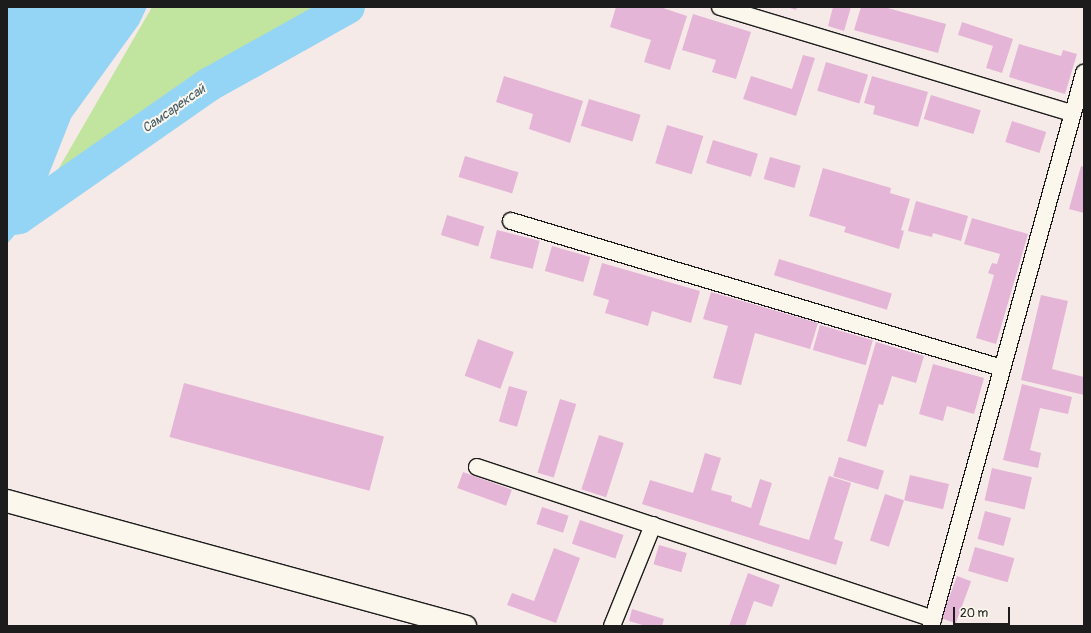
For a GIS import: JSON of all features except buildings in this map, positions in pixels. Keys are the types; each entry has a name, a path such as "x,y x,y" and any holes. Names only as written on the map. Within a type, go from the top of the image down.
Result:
{"main road":[{"path":"7,501 465,626"}],"street":[{"path":"720,7 1072,113"},
{"path":"477,467 653,525 932,622 1084,72"},
{"path":"511,221 1002,368"},
{"path":"612,626 653,525"}],"green space":[{"path":"152,7 326,7 254,49 52,180"}],"water":[{"path":"7,7 147,7 139,24 71,118 34,212 7,244"}],"waterway":[{"name":"Самсарексай","path":"7,219 19,217 210,84 348,7"}]}
